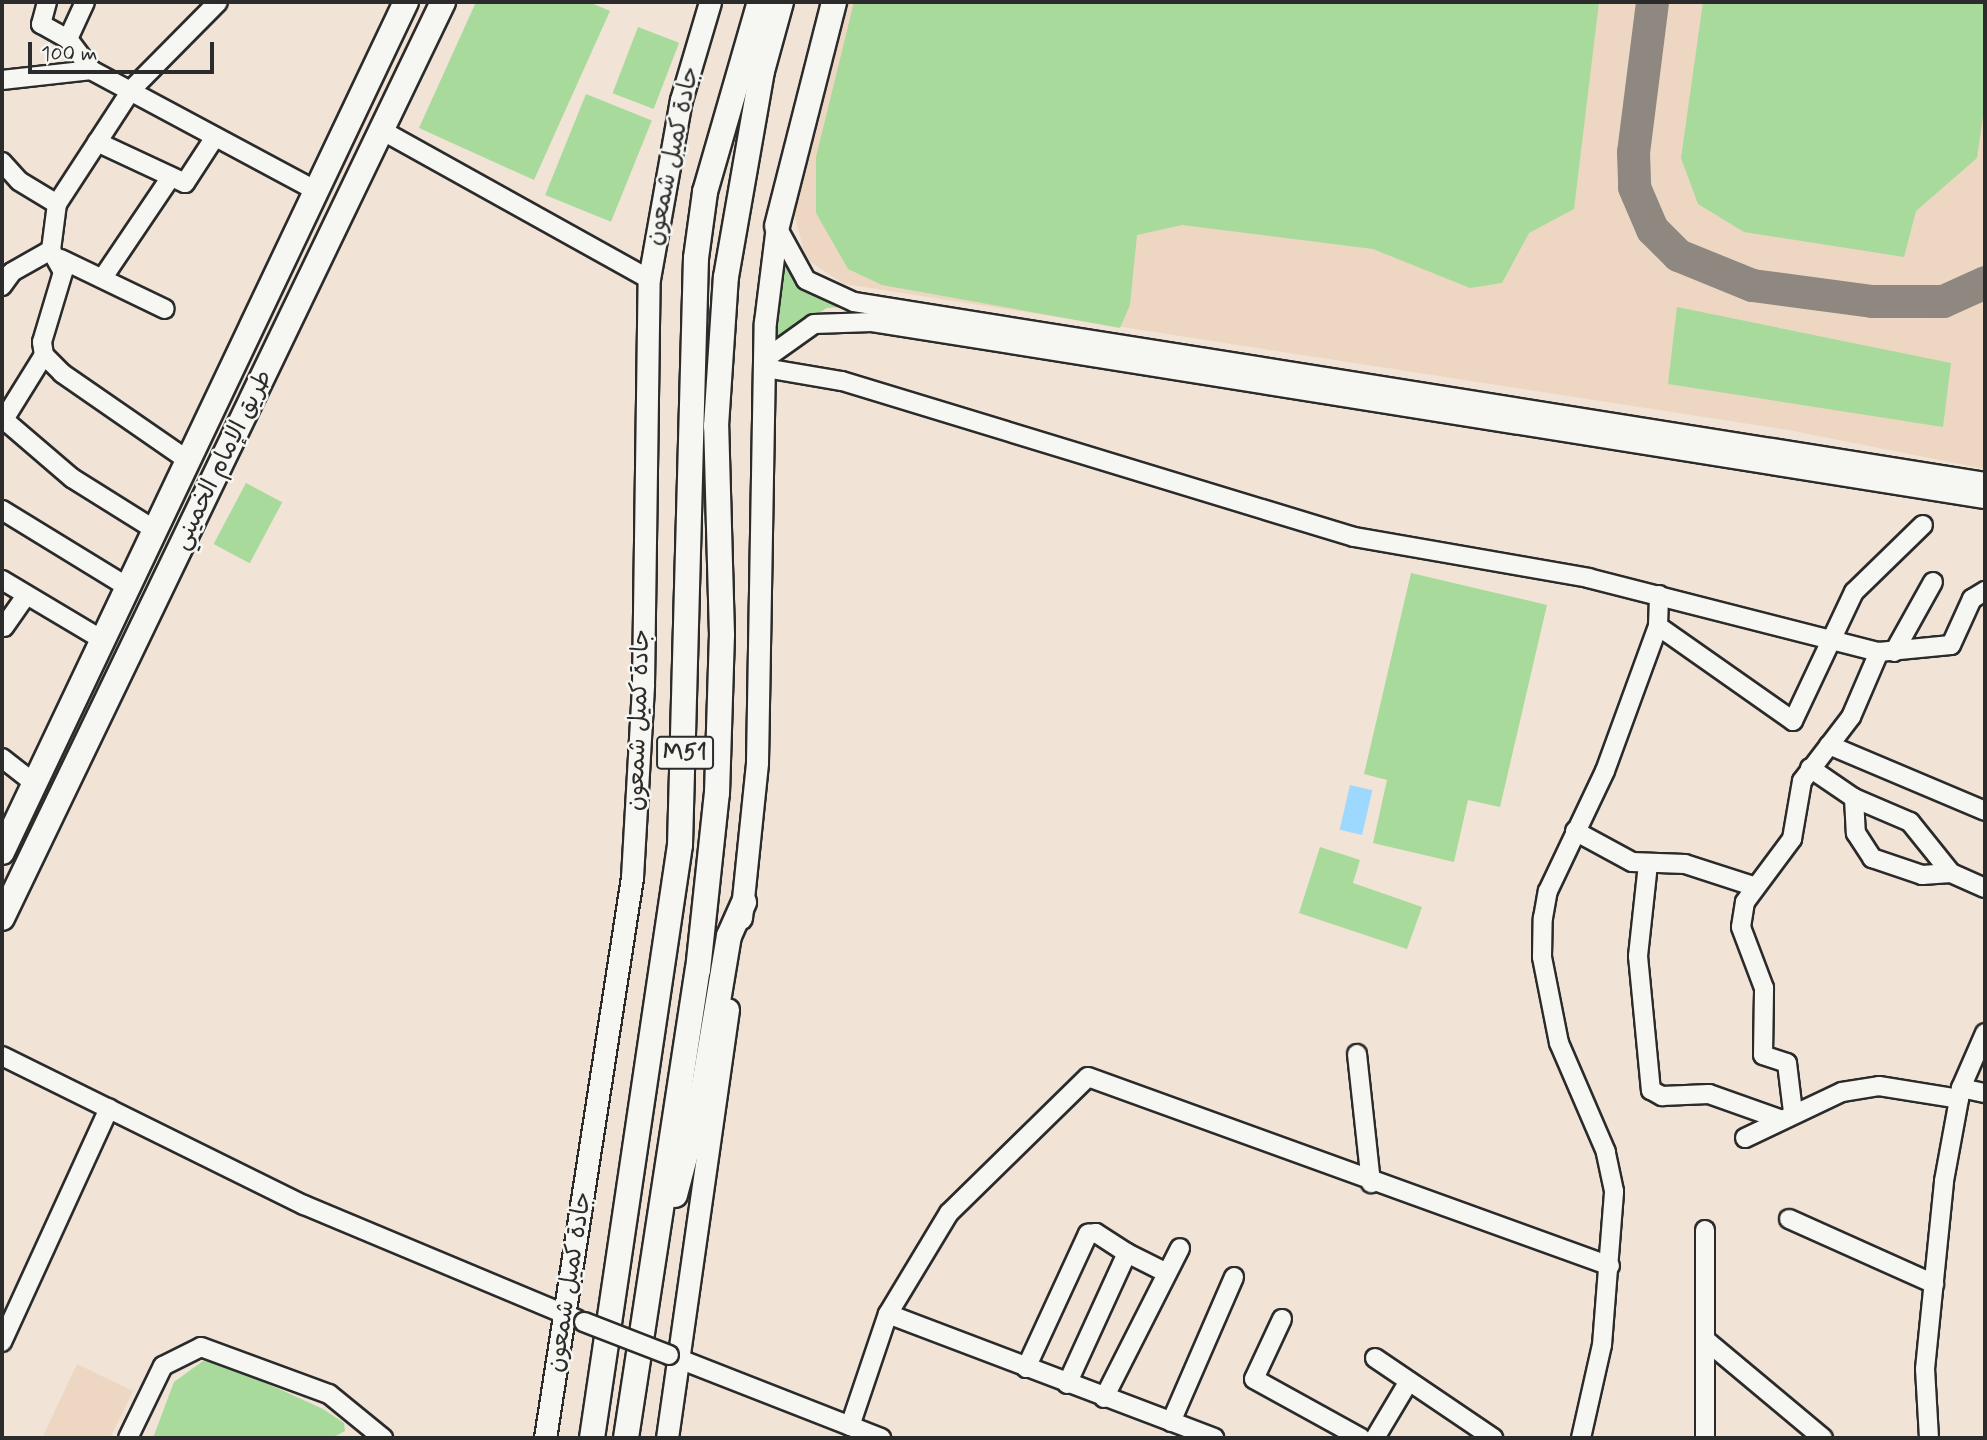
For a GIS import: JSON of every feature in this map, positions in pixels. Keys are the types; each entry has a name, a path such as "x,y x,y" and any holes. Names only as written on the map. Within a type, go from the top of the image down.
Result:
{"highway":[{"name":"طريق الإمام الخميني","path":"2,852 7,834 152,528 222,390 406,2"},
{"name":"طريق الإمام الخميني","path":"2,918 443,2"},
{"path":"746,2 750,68"},
{"name":"M51","path":"626,1438 661,1224 717,793 719,350 750,68 760,2"},
{"name":"M51","path":"750,68 781,2"},
{"path":"750,68 797,2"},
{"path":"777,226 834,2"},
{"name":"جادة كميل شمعون","path":"592,1438 680,845 696,258 705,191 750,68"},
{"path":"222,390 225,414 235,416 251,404"},
{"path":"189,454 215,439 223,462"},
{"path":"661,1224 688,1156 727,947 744,902"}],"main road":[{"name":"جادة كميل شمعون","path":"545,1438 573,1322 632,877 643,684 649,279 681,100 710,2"},
{"path":"667,1438 673,1361 744,902 762,639 765,363 777,226"}],"street":[{"path":"47,2 41,24 68,39 91,70 132,89 315,190"},
{"path":"68,39 85,2"},
{"path":"152,528 72,478 3,419 44,355 56,255 57,204 132,89 218,2"},
{"path":"2,80 91,70"},
{"path":"383,131 649,279"},
{"path":"97,142 170,178 189,182 215,137"},
{"path":"2,162 19,181 57,204"},
{"path":"104,276 170,178"},
{"path":"777,226 806,280 854,302 1985,482"},
{"path":"5,274 56,255 104,276 165,309"},
{"path":"765,363 814,324 873,322 1985,499"},
{"path":"44,355 189,454"},
{"path":"765,363 842,381 1367,540 1659,595 1886,652 1951,645 1972,599 1985,591"},
{"path":"2,510 126,586"},
{"path":"1658,626 1793,722 1834,641 1840,615 1867,575 1923,525"},
{"path":"2,580 101,639"},
{"path":"1787,1116 1787,1063 1762,1051 1764,988 1741,927 1753,886 1792,839 1796,802 1810,768 1851,717 1886,652 1933,582"},
{"path":"4,627 26,595"},
{"path":"1581,1438 1602,1345 1609,1266 1612,1168 1563,1056 1542,957 1548,891 1605,771 1658,626 1659,595"},
{"path":"1829,745 1985,811"},
{"path":"2,758 33,782"},
{"path":"1810,768 1854,798 1924,833 1951,873"},
{"path":"1854,798 1856,832 1872,858 1922,875 1951,873 1985,888"},
{"path":"1576,831 1648,864 1685,864 1753,886"},
{"path":"1648,864 1638,956 1651,1090 1662,1096 1709,1094 1787,1116"},
{"path":"1929,1438 1925,1369 1960,1094 1985,1033"},
{"path":"1357,1054 1371,1183"},
{"path":"2,1056 302,1213 673,1361 881,1438"},
{"path":"2,1069 107,1113"},
{"path":"850,1426 888,1314 949,1213 1088,1077 1371,1183 1609,1266"},
{"path":"1745,1138 1787,1116 1879,1086 1960,1094 1985,1093"},
{"path":"2,1342 107,1113"},
{"path":"1789,1219 1934,1284"},
{"path":"1705,1230 1708,1342 1705,1438"},
{"path":"1026,1367 1088,1234 1165,1272"},
{"path":"1104,1398 1165,1272 1180,1248"},
{"path":"1068,1384 1127,1253"},
{"path":"1171,1422 1234,1277"},
{"path":"888,1314 1214,1438"},
{"path":"1282,1319 1254,1379 1361,1438"},
{"path":"1708,1342 1823,1438"},
{"path":"128,1438 163,1366 201,1347 329,1394 383,1438"},
{"path":"1374,1358 1493,1438"},
{"path":"1375,1438 1409,1381"}],"shaded area":[{"path":"844,2 1985,2 1985,469 1788,430 844,284 806,259 793,209"},
{"path":"77,1364 133,1391 110,1438 42,1438"}],"green space":[{"path":"476,2 589,2 610,11 534,180 419,128"},
{"path":"854,2 1599,2 1574,209 1529,233 1502,283 1470,288 1373,249 1182,225 1137,235 1130,305 1120,328 882,285 848,269 816,213 816,157"},
{"path":"1703,2 1985,2 1985,102 1977,158 1916,211 1904,257 1744,232 1698,204 1681,158"},
{"path":"638,27 679,43 654,109 613,93"},
{"path":"586,94 652,121 611,222 545,195"},
{"path":"784,257 844,307 827,308 777,338"},
{"path":"1677,307 1951,363 1943,427 1668,384"},
{"path":"246,483 282,502 250,563 214,544"},
{"path":"1411,573 1547,605 1500,807 1468,800 1454,862 1373,843 1387,780 1364,774"},
{"path":"1320,847 1360,860 1353,883 1422,907 1407,949 1299,913"},
{"path":"203,1361 222,1363 323,1409 344,1423 345,1431 332,1438 153,1438 174,1382"}],"water":[{"path":"1350,785 1372,790 1362,835 1340,830"}],"taxiway":[{"path":"1652,2 1633,152 1634,187 1652,229 1678,255 1752,285 1872,301 1943,301 1985,282"}]}
